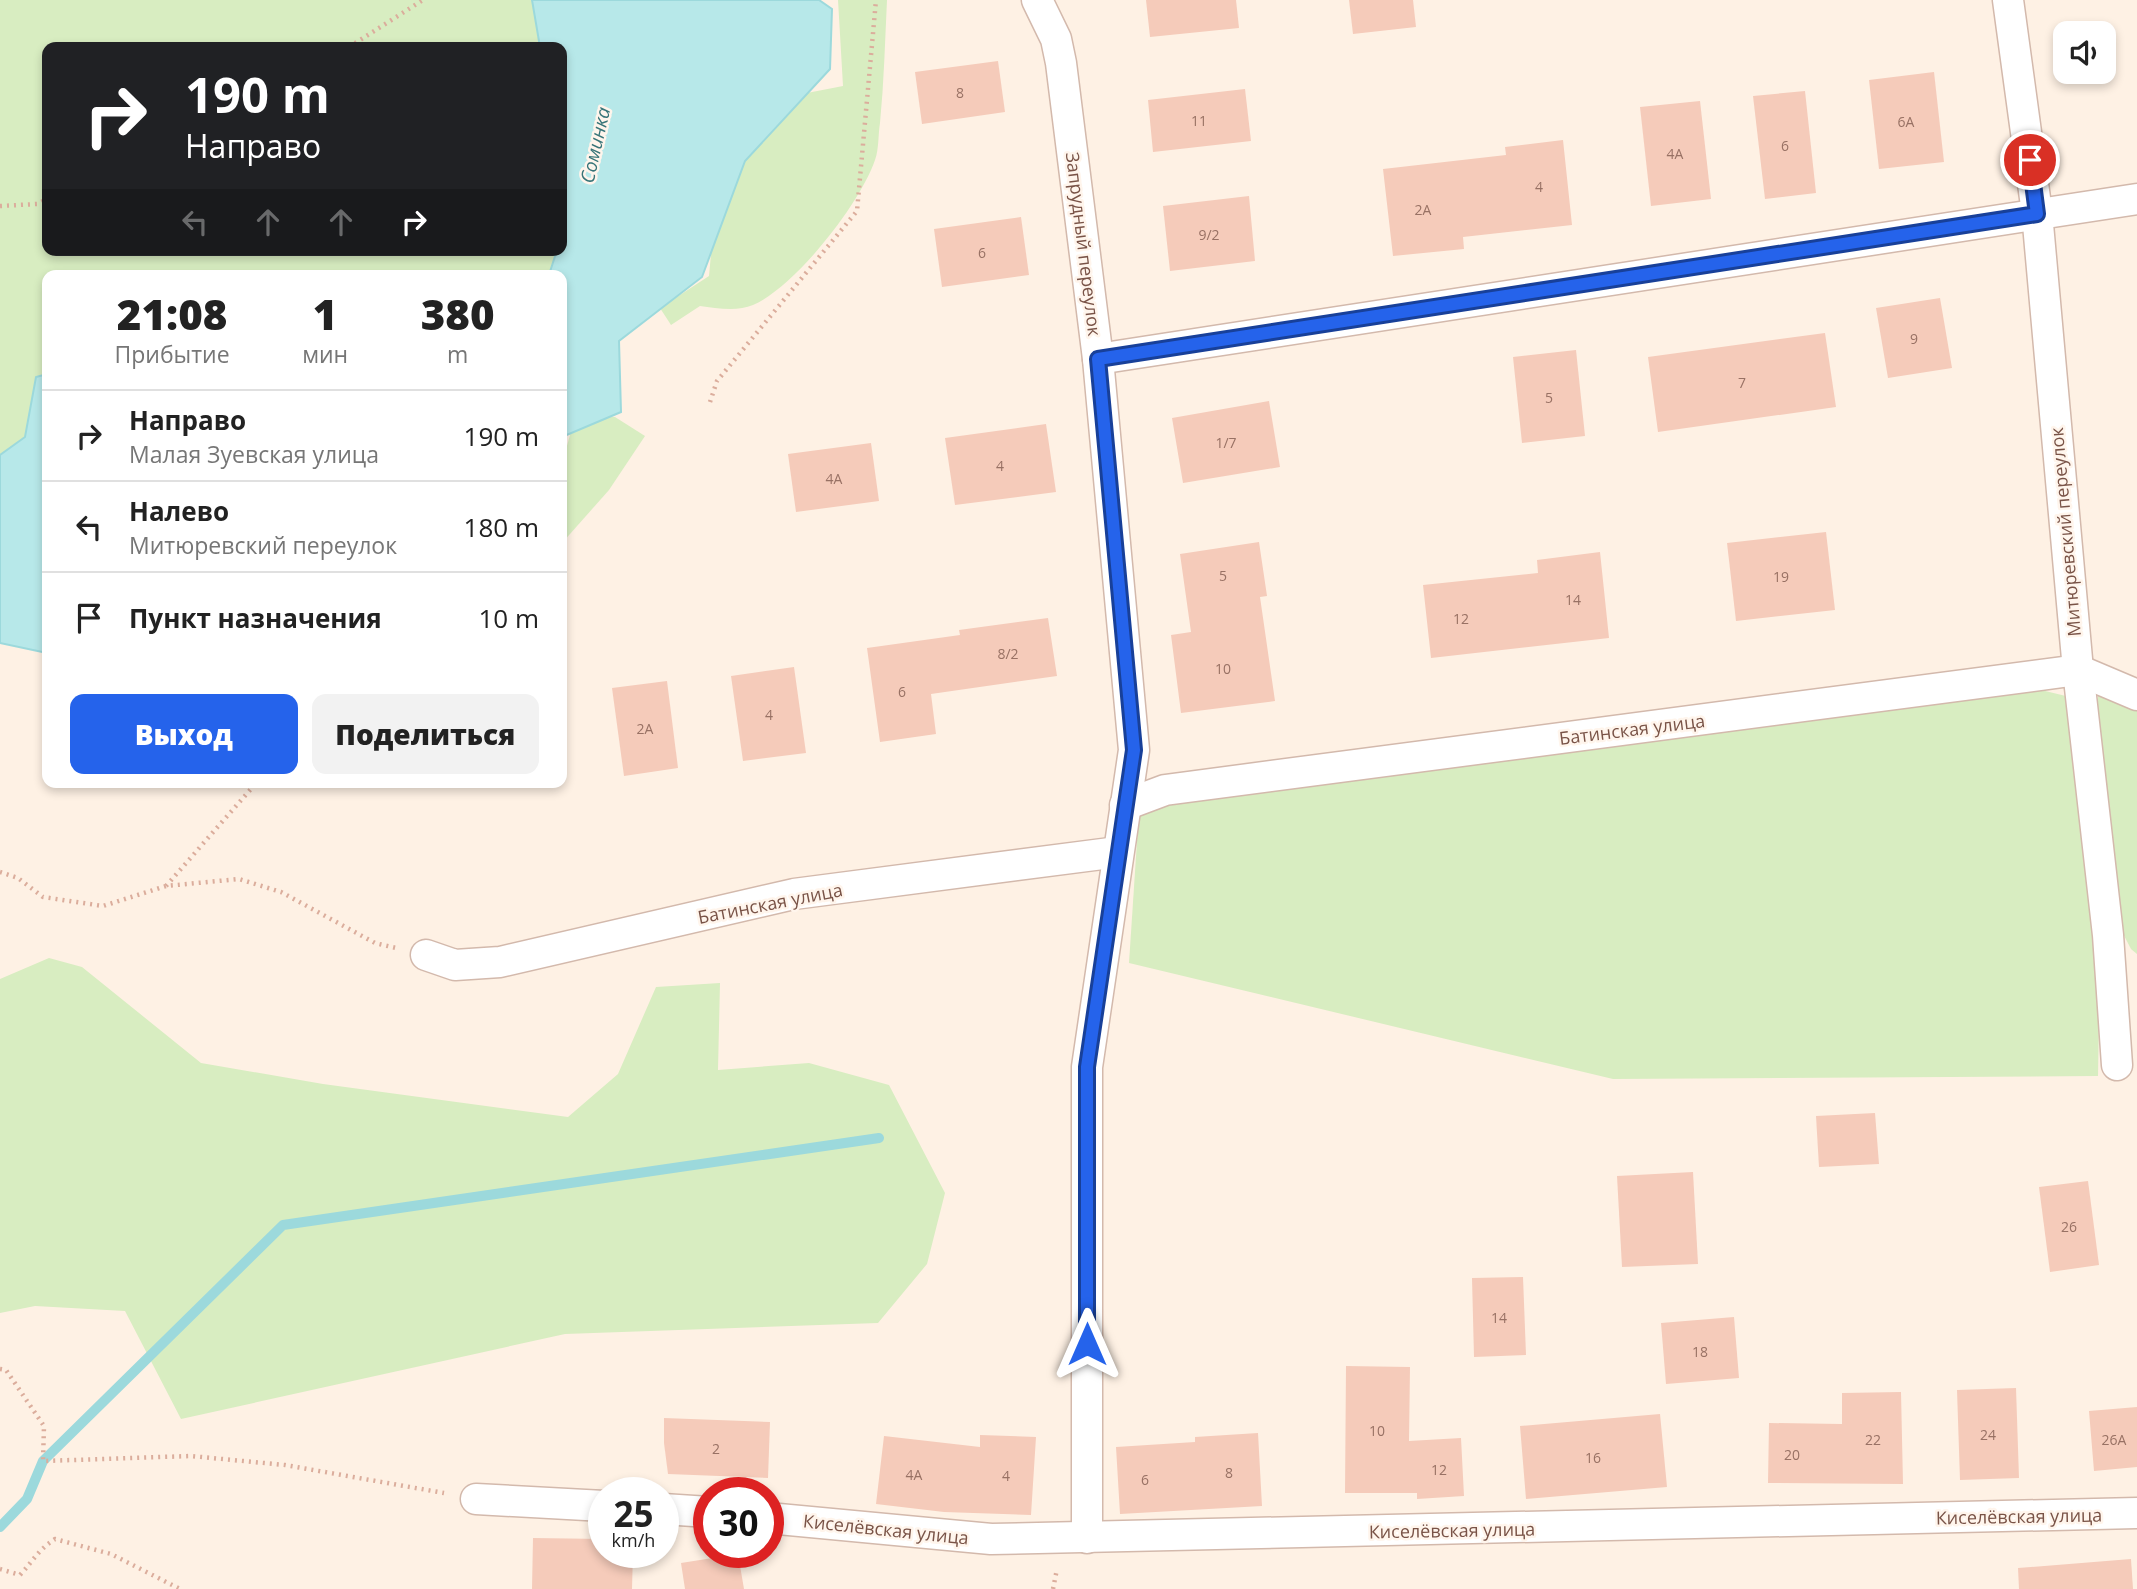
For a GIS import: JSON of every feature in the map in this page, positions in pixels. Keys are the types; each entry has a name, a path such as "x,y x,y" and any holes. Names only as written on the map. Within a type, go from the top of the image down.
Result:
{"street":[{"name":"Запрудный переулок","path":"1037,0 1056,40 1061,63 1098,359 1134,750 1118,852 1115,896 1087,1067 1087,1538"},
{"name":"Митюревский переулок","path":"2008,0 2037,214 2078,670 2108,935 2117,1065"},
{"path":"1098,359 2137,199"},
{"path":"2078,670 2137,695"},
{"name":"Батинская улица","path":"1125,805 1165,790 2078,670"},
{"name":"Батинская улица","path":"426,955 455,965 499,962 794,894 1118,852"},
{"path":"476,1499 588,1505"},
{"name":"Киселёвская улица","path":"784,1520 991,1539 2137,1513"}],"path":[{"path":"357,42 423,0"},
{"path":"710,401 717,382 858,211 876,0"},
{"path":"0,206 42,202"},
{"path":"166,886 252,788"},
{"path":"0,872 18,878 43,897 103,906 166,886 239,879 281,892 375,943 426,955"},
{"path":"0,1369 6,1370 44,1426 43,1461 191,1456 285,1465 476,1499"},
{"path":"0,1569 20,1574 32,1562 36,1551 55,1539 111,1554 180,1589"}],"green space":[{"path":"0,0 532,0 539,42 42,42 42,256 555,256 551,270 42,270 42,376 36,378 25,437 0,455"},
{"path":"838,0 887,0 878,147 867,178 856,199 824,242 788,281 770,295 753,305 740,308 700,306 671,325 660,308 709,276 714,221 745,150 807,93 843,86"},
{"path":"576,413 615,417 645,436 609,490 567,537 567,446"},
{"path":"2037,689 2074,698 2100,958 2098,1076 1613,1079 1129,963 1139,811 1167,797"},
{"path":"2098,693 2137,709 2137,954 2131,949 2119,926 2098,762"},
{"path":"49,958 82,967 201,1063 323,1084 568,1117 618,1074 656,987 720,983 718,1070 809,1063 889,1085 945,1193 927,1264 878,1323 565,1334 181,1419 125,1311 35,1306 0,1313 0,979"}],"water":[{"name":"Соминка","path":"532,0 819,0 832,9 830,69 745,161 702,277 619,341 621,412 567,435 567,270 551,270 555,256 567,256 567,42 539,42"},
{"path":"42,375 42,652 0,643 0,455 25,437 36,377"}],"building":[{"path":"1146,0 1236,0 1239,28 1150,37"},
{"path":"1349,0 1413,0 1416,27 1353,34"},
{"path":"998,61 1005,112 922,124 915,72"},
{"path":"1934,72 1944,162 1879,169 1869,80"},
{"path":"1245,89 1251,141 1153,152 1148,100"},
{"path":"1805,91 1816,193 1765,199 1753,96"},
{"path":"1700,101 1711,199 1651,206 1640,107"},
{"path":"1563,140 1572,225 1463,237 1464,249 1393,256 1383,169 1506,155 1505,147"},
{"path":"1249,196 1255,261 1170,271 1163,206"},
{"path":"1021,217 1029,275 942,287 934,229"},
{"path":"1940,298 1952,368 1888,378 1876,308"},
{"path":"1825,333 1836,407 1658,432 1648,357"},
{"path":"1576,350 1585,436 1522,443 1513,357"},
{"path":"1269,401 1280,467 1183,483 1172,418"},
{"path":"1046,424 1056,492 955,505 945,438"},
{"path":"871,443 879,501 796,512 788,454"},
{"path":"1826,532 1835,610 1736,621 1727,543"},
{"path":"1259,542 1267,596 1260,597 1275,701 1181,713 1171,635 1191,632 1180,554"},
{"path":"1600,552 1609,638 1431,658 1423,585 1538,573 1537,560"},
{"path":"1048,618 1057,676 931,694 936,734 880,742 867,648 960,635 959,630"},
{"path":"794,667 806,753 743,761 731,676"},
{"path":"667,681 678,768 624,776 612,688"},
{"path":"1875,1113 1879,1164 1819,1167 1816,1116"},
{"path":"1693,1172 1698,1264 1622,1267 1617,1176"},
{"path":"2088,1181 2099,1265 2050,1272 2039,1187"},
{"path":"1523,1277 1526,1355 1474,1357 1472,1278"},
{"path":"1734,1317 1739,1378 1666,1384 1661,1323"},
{"path":"1346,1366 1410,1367 1409,1441 1461,1438 1464,1496 1417,1499 1417,1493 1345,1493"},
{"path":"2016,1388 2019,1478 1960,1480 1957,1390"},
{"path":"1901,1392 1903,1484 1768,1483 1769,1423 1842,1424 1842,1393"},
{"path":"2137,1407 2137,1467 2094,1471 2089,1411"},
{"path":"1660,1414 1667,1487 1526,1499 1520,1426"},
{"path":"664,1418 770,1422 768,1477 668,1474"},
{"path":"1258,1433 1262,1506 1120,1514 1116,1447 1195,1442 1195,1437"},
{"path":"980,1435 1036,1437 1031,1515 944,1512 876,1504 884,1436 980,1447"},
{"path":"533,1538 588,1539 588,1568 633,1568 632,1589 532,1589"},
{"path":"2131,1559 2133,1589 2019,1589 2018,1568"},
{"path":"693,1561 693,1568 740,1568 744,1589 685,1589 681,1563"}],"waterway":[{"path":"0,1527 27,1499 43,1461 283,1225 879,1138"}],"route":[{"path":"1087,1344 1087,1067 1115,896 1118,852 1134,750 1098,359 2037,214 2030,160"}]}
